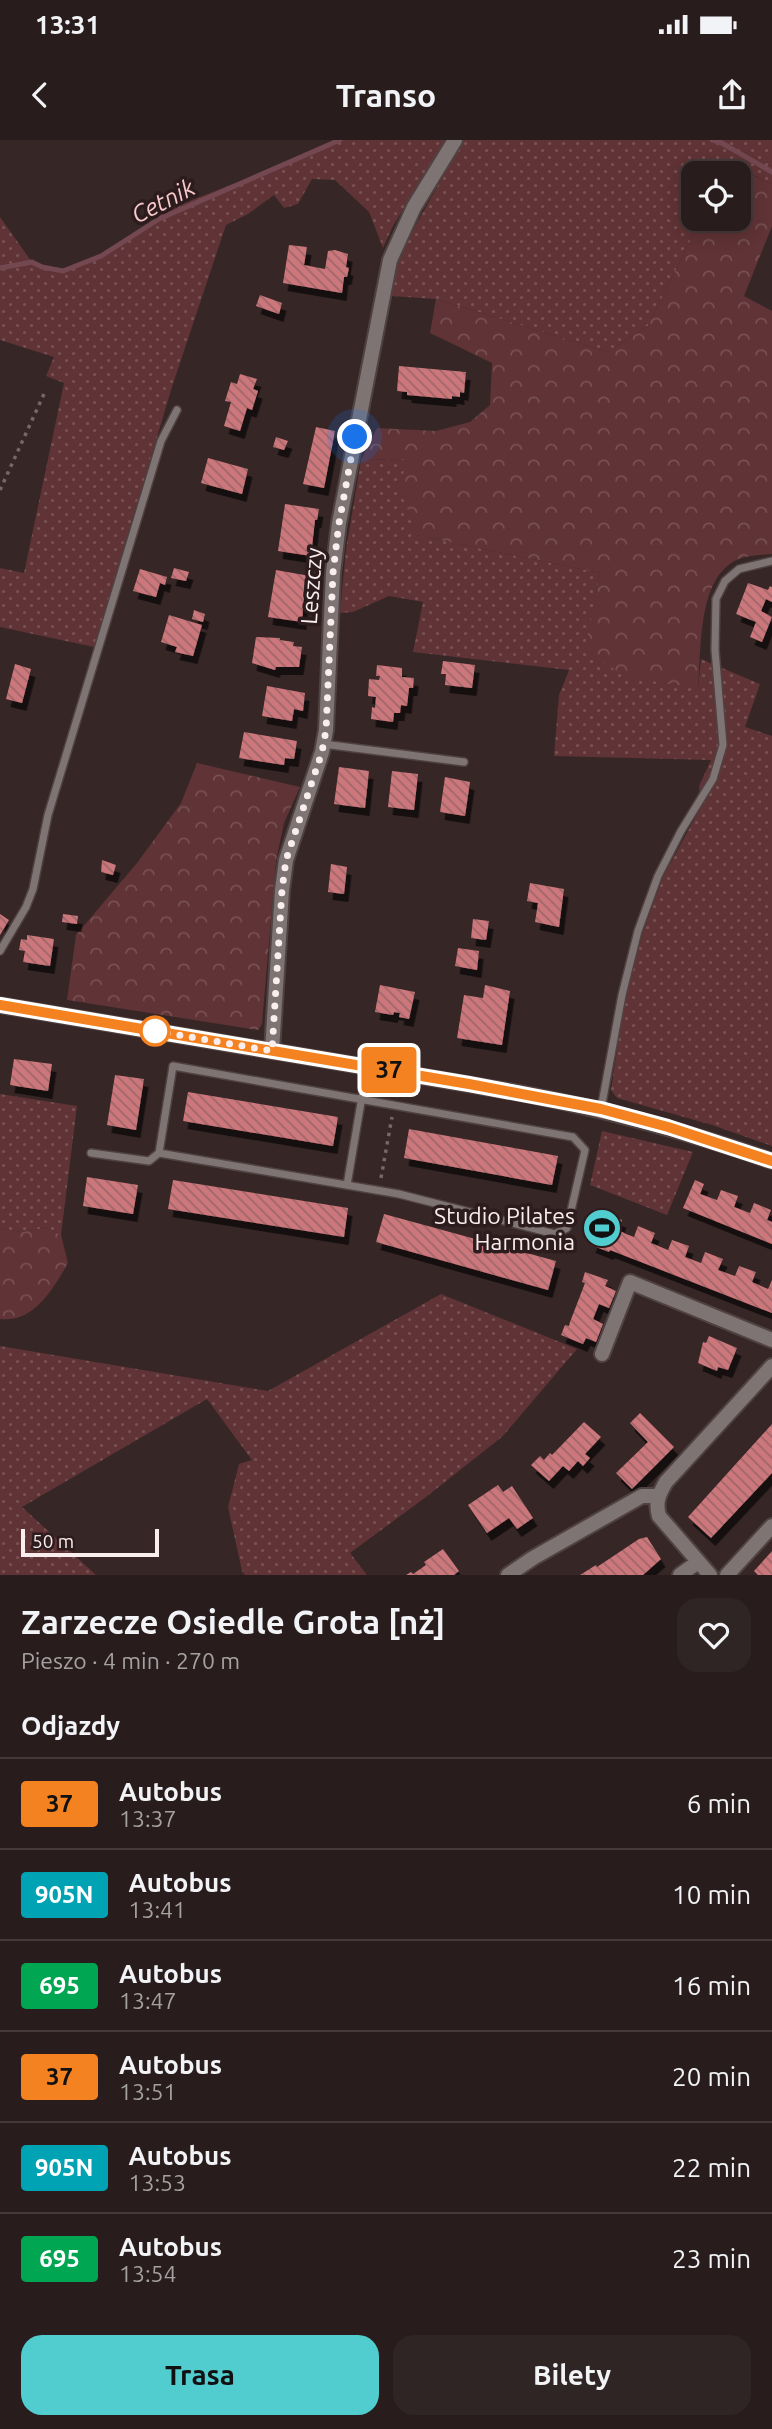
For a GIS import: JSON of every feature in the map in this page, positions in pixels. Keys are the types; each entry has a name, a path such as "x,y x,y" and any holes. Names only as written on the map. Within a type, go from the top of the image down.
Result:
{"street":[{"name":"Leszczy","path":"272,1051 286,860 323,744 328,710 333,573 339,523 390,260 414,207 455,140"},
{"path":"0,1005 367,1066 601,1109 668,1127 772,1161"},
{"path":"602,1354 630,1282 685,1302 772,1340"},
{"path":"710,1575 659,1516 656,1508 658,1496 666,1482 772,1366"},
{"path":"508,1575 642,1496 658,1496"},
{"path":"727,1575 772,1526"},
{"path":"680,1575 698,1562"}],"lane":[{"path":"0,951 26,907 33,889 48,815 71,737 160,441 177,410"},
{"path":"601,1109 622,995 638,931 658,876 681,831 713,779 723,745 715,650 716,599 725,581 739,569 772,561"},
{"path":"323,744 464,762"},
{"path":"91,1153 149,1161 159,1153 173,1066 573,1137 585,1150 566,1228 555,1234 378,1190 159,1153"},
{"path":"347,1185 367,1066"}],"path":[{"path":"0,490 44,394"},
{"path":"378,1190 394,1105"}],"green space":[{"path":"334,140 445,140 393,226 383,248 369,212 335,180 312,179 298,204 284,208 274,195 248,214 226,225 172,387 94,647 0,627 0,568 24,573 64,383 46,376 54,357 0,340 0,217 34,265 59,272 106,252 169,209 256,175"},
{"path":"463,140 772,140 772,184 751,174 751,161 681,161 681,231 695,231 648,326 608,352 436,299 391,296 401,252"},
{"path":"751,175 772,184 772,226 744,296 772,311 772,554 745,557 729,564 718,577 705,612 698,688 625,677 585,648 600,573 416,535 400,486 407,459 361,460 377,428 436,431 470,422 490,405 492,363 430,333 436,299 608,352 648,326 695,231 751,231"},
{"path":"408,459 416,535 600,573 586,648 698,688 701,659 760,684 745,727 772,736 772,1146 712,1125 617,1098 611,1090 625,996 643,932 663,877 701,807 699,786 711,760 554,756 559,695 569,670 413,652 423,602 389,596 353,612 340,613 346,549 361,460"},
{"path":"197,763 300,787 284,823 276,861 262,1024 258,1030 67,1000 76,935 137,863 181,803"},
{"path":"0,1094 77,1106 61,1235 46,1228 21,1232 0,1228"},
{"path":"602,1131 693,1152 667,1215 590,1185"},
{"path":"0,1228 21,1232 46,1228 61,1235 68,1263 49,1293 33,1310 12,1319 0,1319"},
{"path":"441,1294 577,1349 503,1436 350,1553 367,1575 245,1575 228,1507 239,1464 252,1460 207,1399 22,1507 96,1575 0,1575 0,1346 268,1391"}],"building":[{"path":"289,245 307,247 304,265 325,269 328,251 348,254 346,267 349,268 347,277 344,277 342,293 283,283"},
{"path":"260,295 282,303 279,314 256,306"},
{"path":"399,366 466,372 464,393 460,392 460,397 452,396 452,399 407,395 407,392 397,391"},
{"path":"240,374 257,379 253,389 258,391 252,410 247,408 240,431 224,426 231,402 225,401 231,382 237,384"},
{"path":"316,427 335,431 324,488 303,484"},
{"path":"276,437 288,441 284,450 273,447"},
{"path":"208,458 248,469 242,494 201,483"},
{"path":"285,504 319,509 311,556 278,551"},
{"path":"174,568 189,572 186,581 171,578"},
{"path":"140,569 167,577 165,585 160,583 156,597 133,591"},
{"path":"276,570 310,576 308,586 305,586 302,622 268,617"},
{"path":"748,583 768,590 772,587 772,602 766,599 761,611 772,617 762,642 750,637 756,622 736,614"},
{"path":"194,610 205,614 203,622 192,619"},
{"path":"169,615 202,625 193,656 175,652 177,647 161,642"},
{"path":"256,637 280,638 294,642 293,646 302,647 299,667 276,667 275,670 252,663"},
{"path":"443,661 475,665 472,688 445,685 446,674 441,674"},
{"path":"15,664 31,669 22,703 6,699"},
{"path":"377,665 402,668 402,677 414,678 413,688 409,688 407,706 401,705 400,713 394,713 393,722 371,719 376,697 368,696 369,679 379,680 380,676 376,676"},
{"path":"267,686 305,693 303,711 294,709 292,721 262,716"},
{"path":"244,732 297,741 294,759 285,758 284,765 239,758"},
{"path":"339,767 369,771 365,808 334,804"},
{"path":"392,771 418,774 414,810 388,807"},
{"path":"445,777 470,782 465,816 440,812"},
{"path":"102,860 116,865 113,875 101,872"},
{"path":"331,864 347,867 344,894 328,892"},
{"path":"530,883 564,889 559,927 535,922 538,903 527,901"},
{"path":"0,914 9,920 0,935"},
{"path":"63,914 78,916 77,924 62,922"},
{"path":"473,919 489,921 486,940 471,938"},
{"path":"27,935 54,939 50,966 23,962 25,951 19,950 21,939 27,940"},
{"path":"458,948 479,951 477,970 455,966"},
{"path":"380,985 415,992 409,1019 399,1017 400,1013 394,1012 393,1015 375,1012"},
{"path":"485,985 510,991 502,1045 457,1038 464,995 483,998"},
{"path":"14,1059 52,1064 48,1091 10,1085"},
{"path":"115,1075 144,1079 136,1130 107,1125"},
{"path":"188,1092 338,1117 333,1146 183,1121"},
{"path":"409,1129 558,1156 552,1185 404,1158"},
{"path":"87,1177 138,1185 133,1214 83,1206"},
{"path":"173,1180 348,1208 344,1237 168,1209"},
{"path":"695,1180 704,1184 700,1194 717,1200 721,1190 738,1196 734,1207 750,1213 754,1203 771,1210 767,1220 772,1222 772,1244 683,1208"},
{"path":"595,1209 622,1220 618,1230 626,1234 634,1237 638,1226 655,1233 651,1243 668,1250 672,1240 689,1246 685,1257 701,1263 705,1252 723,1259 718,1270 735,1276 739,1266 756,1272 752,1282 768,1289 772,1280 772,1313 591,1245 595,1234 587,1231"},
{"path":"384,1214 556,1261 548,1290 376,1242"},
{"path":"585,1272 608,1280 605,1286 616,1291 609,1308 599,1304 593,1319 603,1324 596,1342 586,1338 583,1344 561,1335 565,1325 569,1326 585,1283 582,1282"},
{"path":"709,1336 737,1348 728,1370 718,1367 717,1371 698,1363 703,1342 706,1343"},
{"path":"640,1413 674,1447 632,1489 616,1473 648,1442 630,1423"},
{"path":"584,1422 601,1437 585,1454 590,1458 583,1466 578,1461 569,1471 563,1466 549,1481 531,1465 540,1456 544,1460 550,1453 552,1455"},
{"path":"772,1424 772,1473 711,1538 688,1517"},
{"path":"498,1485 503,1492 512,1486 533,1518 517,1529 509,1518 487,1533 468,1505"},
{"path":"647,1537 661,1559 643,1575 580,1575 639,1539"},
{"path":"443,1549 459,1571 454,1575 406,1575 411,1572 413,1574 426,1565 424,1562"},
{"path":"772,1551 772,1575 758,1575 754,1571"}],"waterway":[{"name":"Cetnik","path":"0,268 32,262 63,271 101,256 159,219 340,140"},
{"name":"Cetnik","path":"712,140 772,172"}],"bus line":[{"name":"37","path":"0,1005 469,1084 601,1109 668,1127 772,1161"}],"place":[{"name":"Studio Pilates Harmonia","path":"602,1228"}],"route":[{"path":"155,1031 272,1051 286,860 322,752 326,730 333,573 355,437"}]}
